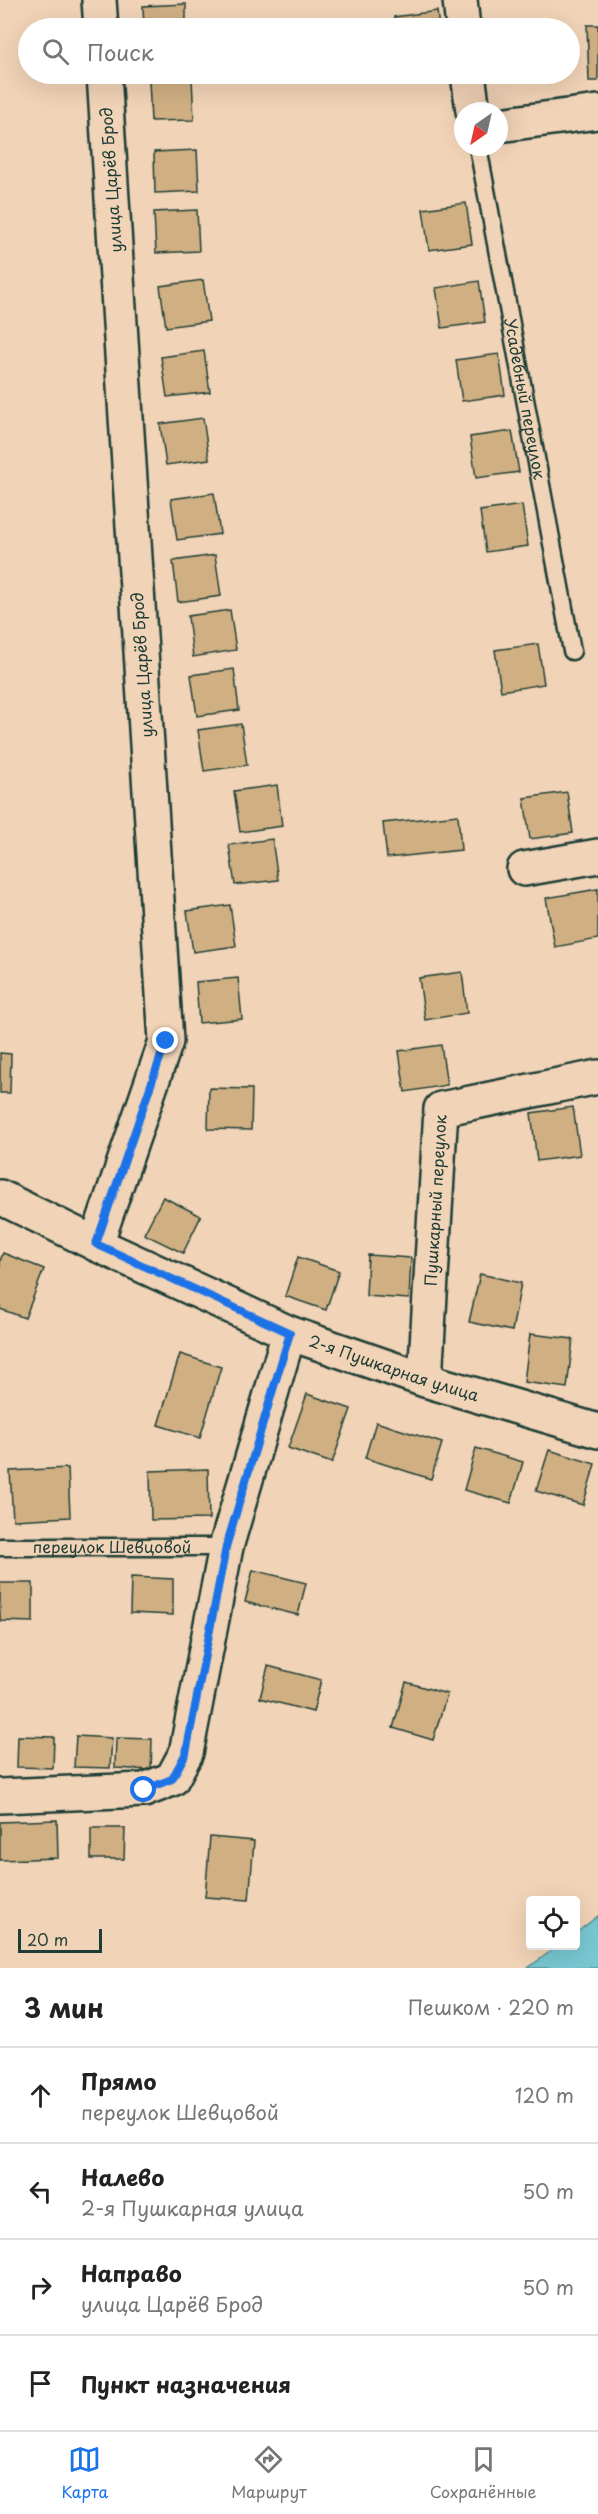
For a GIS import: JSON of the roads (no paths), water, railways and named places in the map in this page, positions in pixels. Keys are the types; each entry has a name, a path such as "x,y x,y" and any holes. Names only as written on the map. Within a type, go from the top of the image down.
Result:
{"street":[{"path":"99,0 100,18"},
{"path":"460,0 462,18"},
{"name":"улица Царёв Брод","path":"96,1244 166,1041 105,84"},
{"path":"469,84 472,102"},
{"path":"508,124 598,112"},
{"path":"524,869 598,856"},
{"name":"Пушкарный переулок","path":"425,1380 441,1109 598,1077"},
{"name":"2-я Пушкарная улица","path":"0,1197 290,1333 425,1380 598,1431"},
{"path":"0,1796 144,1790 172,1779 186,1753 226,1547 290,1333"}],"lane":[{"name":"Усадебный переулок","path":"480,156 572,651"},
{"name":"переулок Шевцовой","path":"0,1547 226,1547"}],"water":[{"path":"598,1916 598,1968 528,1968 553,1950 580,1950 580,1930"}]}
